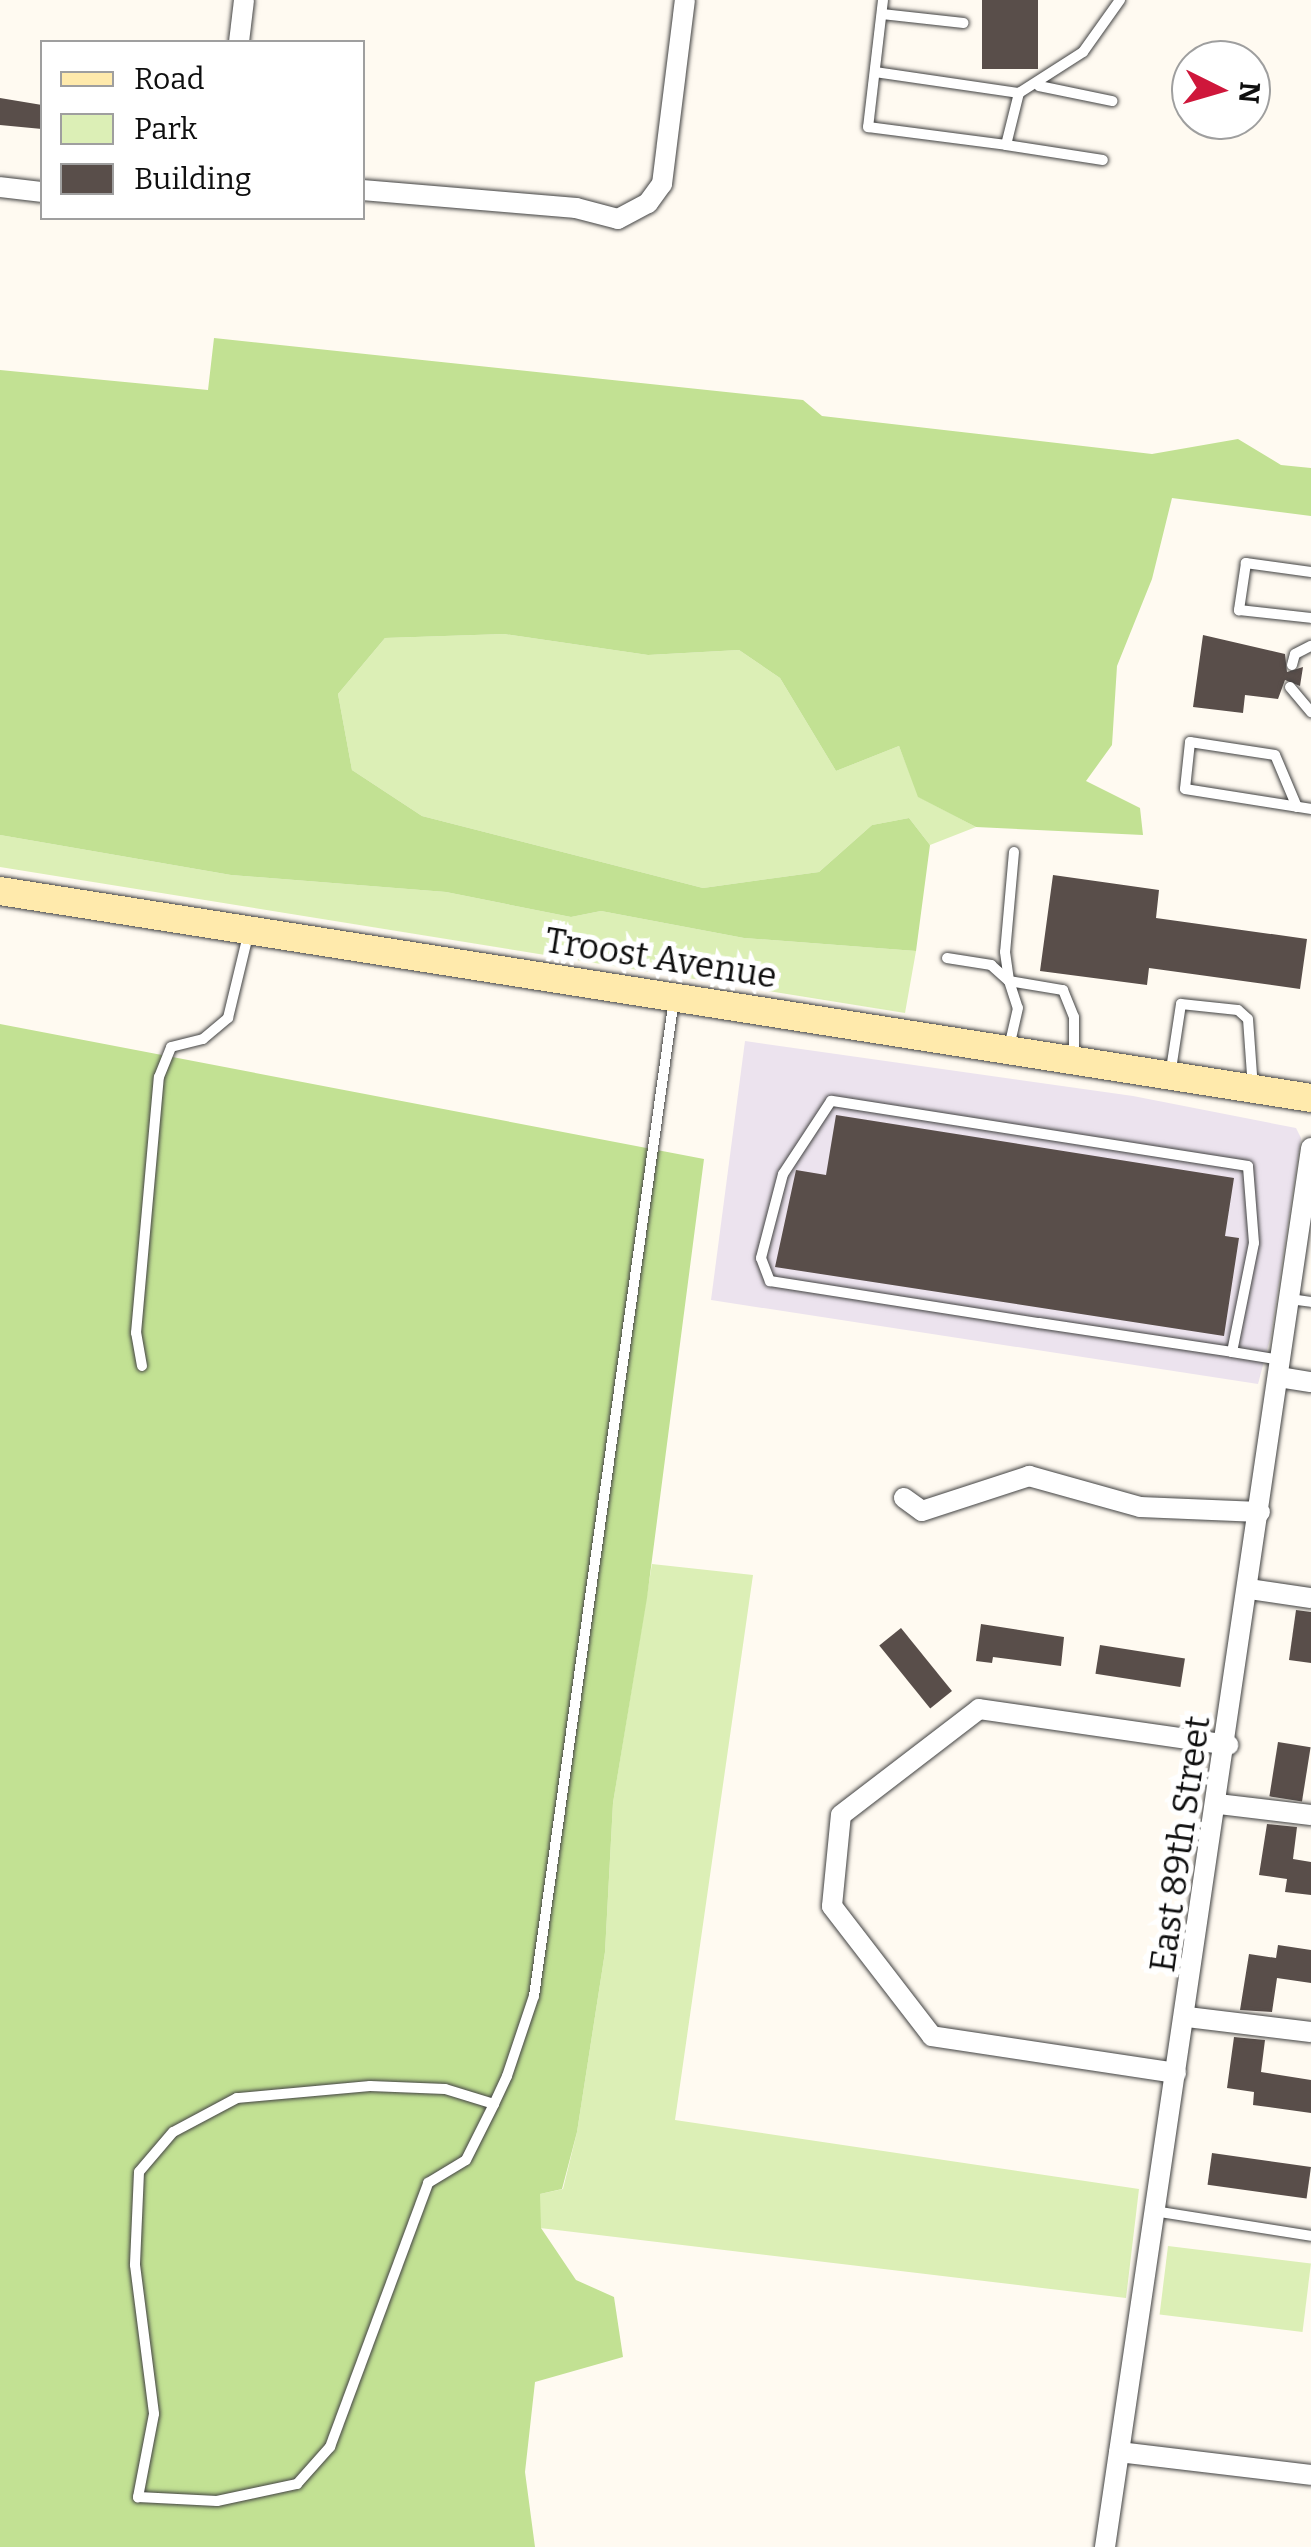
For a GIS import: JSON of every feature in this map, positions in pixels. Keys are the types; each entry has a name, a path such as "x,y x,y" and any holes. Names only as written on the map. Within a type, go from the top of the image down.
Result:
{"main road":[{"name":"Troost Avenue","path":"0,891 1311,1098"}],"street":[{"path":"239,40 244,0"},
{"path":"365,190 576,208 618,219 648,203 662,184 685,0"},
{"path":"0,187 40,192"},
{"name":"East 89th Street","path":"1105,2547 1153,2211 1188,2017 1280,1368 1300,1300 1311,1148"},
{"path":"1280,1368 1311,1382"},
{"path":"904,1498 922,1511 1030,1476 1140,1507 1260,1512"},
{"path":"1250,1589 1311,1598"},
{"path":"1176,2073 932,2036 832,1906 841,1816 979,1709 1228,1745"},
{"path":"1219,1804 1311,1816"},
{"path":"1188,2017 1311,2032"},
{"path":"1119,2452 1311,2475"}],"lane":[{"path":"883,0 868,127 1102,160"},
{"path":"875,72 1019,93 1039,86 1083,52 1120,0"},
{"path":"882,14 964,23"},
{"path":"1039,86 1112,100"},
{"path":"1006,145 1019,93"},
{"path":"1311,572 1246,563 1239,610 1311,618"},
{"path":"1292,665 1294,654 1311,646"},
{"path":"1290,687 1311,712"},
{"path":"1297,807 1276,755 1190,742 1185,789 1297,807 1311,809"},
{"path":"1008,1052 1018,1008 1005,952 1014,852"},
{"path":"142,1366 136,1333 160,1077 171,1047 203,1039 228,1018 249,930"},
{"path":"947,958 991,965 1009,981 1063,990 1074,1017 1074,1062"},
{"path":"494,2104 445,2089 370,2086 238,2098 174,2132 139,2172 136,2264 154,2414 138,2497 217,2501 297,2484 330,2447 428,2183 466,2160 494,2104 534,1996 674,998"},
{"path":"1170,1077 1181,1004 1212,1006 1248,1019 1253,1089"},
{"path":"1232,1352 1254,1243 1248,1166 831,1101 783,1174 761,1258 770,1281 1232,1352 1280,1368"},
{"path":"1153,2211 1311,2236"}],"shaded area":[{"path":"745,1041 1133,1096 1296,1128 1301,1138 1271,1335 1258,1384 711,1300"}],"green space":[{"path":"214,338 803,400 822,416 1152,454 1238,439 1281,465 1311,468 1311,516 1172,498 1152,579 1117,666 1112,745 1086,781 1140,808 1143,835 976,827 918,797 899,746 836,771 780,678 739,650 648,655 504,634 385,638 338,694 352,770 422,816 703,888 819,872 872,825 909,818 930,845 916,951 744,938 601,911 571,917 446,892 231,875 0,835 0,370 208,390"},
{"path":"504,634 648,655 739,650 780,678 836,771 899,746 919,797 976,827 930,845 909,818 872,825 819,872 703,888 422,816 352,770 338,694 385,638"},
{"path":"0,835 231,875 446,892 571,917 601,911 744,938 916,951 905,1013 0,867"},
{"path":"0,1024 704,1159 647,1598 613,1803 605,1952 577,2132 562,2189 540,2194 541,2228 576,2280 614,2297 623,2357 535,2382 525,2472 535,2547 0,2547"},
{"path":"652,1564 753,1575 675,2120 1139,2189 1126,2298 540,2228 540,2194 563,2189 577,2132 605,1952 613,1803"},
{"path":"1168,2246 1311,2264 1303,2332 1160,2314"}],"building":[{"path":"982,0 1038,0 1038,69 982,69"},
{"path":"0,98 40,105 40,129 0,125"},
{"path":"1203,635 1285,654 1287,672 1303,667 1300,686 1285,680 1278,699 1245,695 1243,713 1193,707"},
{"path":"1053,875 1159,890 1156,918 1307,939 1300,989 1149,968 1147,985 1040,971"},
{"path":"836,1115 1234,1178 1225,1236 1239,1238 1224,1336 775,1267 796,1170 826,1175"},
{"path":"1296,1610 1311,1612 1311,1663 1289,1660"},
{"path":"981,1624 1064,1637 1061,1666 993,1657 992,1663 976,1661"},
{"path":"901,1628 952,1691 930,1709 879,1646"},
{"path":"1100,1645 1185,1658 1180,1687 1095,1674"},
{"path":"1278,1742 1311,1747 1302,1801 1269,1796"},
{"path":"1267,1824 1297,1827 1293,1859 1311,1862 1311,1895 1285,1892 1287,1879 1259,1875"},
{"path":"1278,1945 1311,1950 1311,1983 1277,1978 1272,2012 1240,2010 1249,1954 1276,1958"},
{"path":"1234,2037 1265,2040 1261,2072 1311,2080 1311,2113 1253,2105 1254,2092 1227,2088"},
{"path":"1212,2153 1311,2167 1307,2199 1208,2185"}]}
